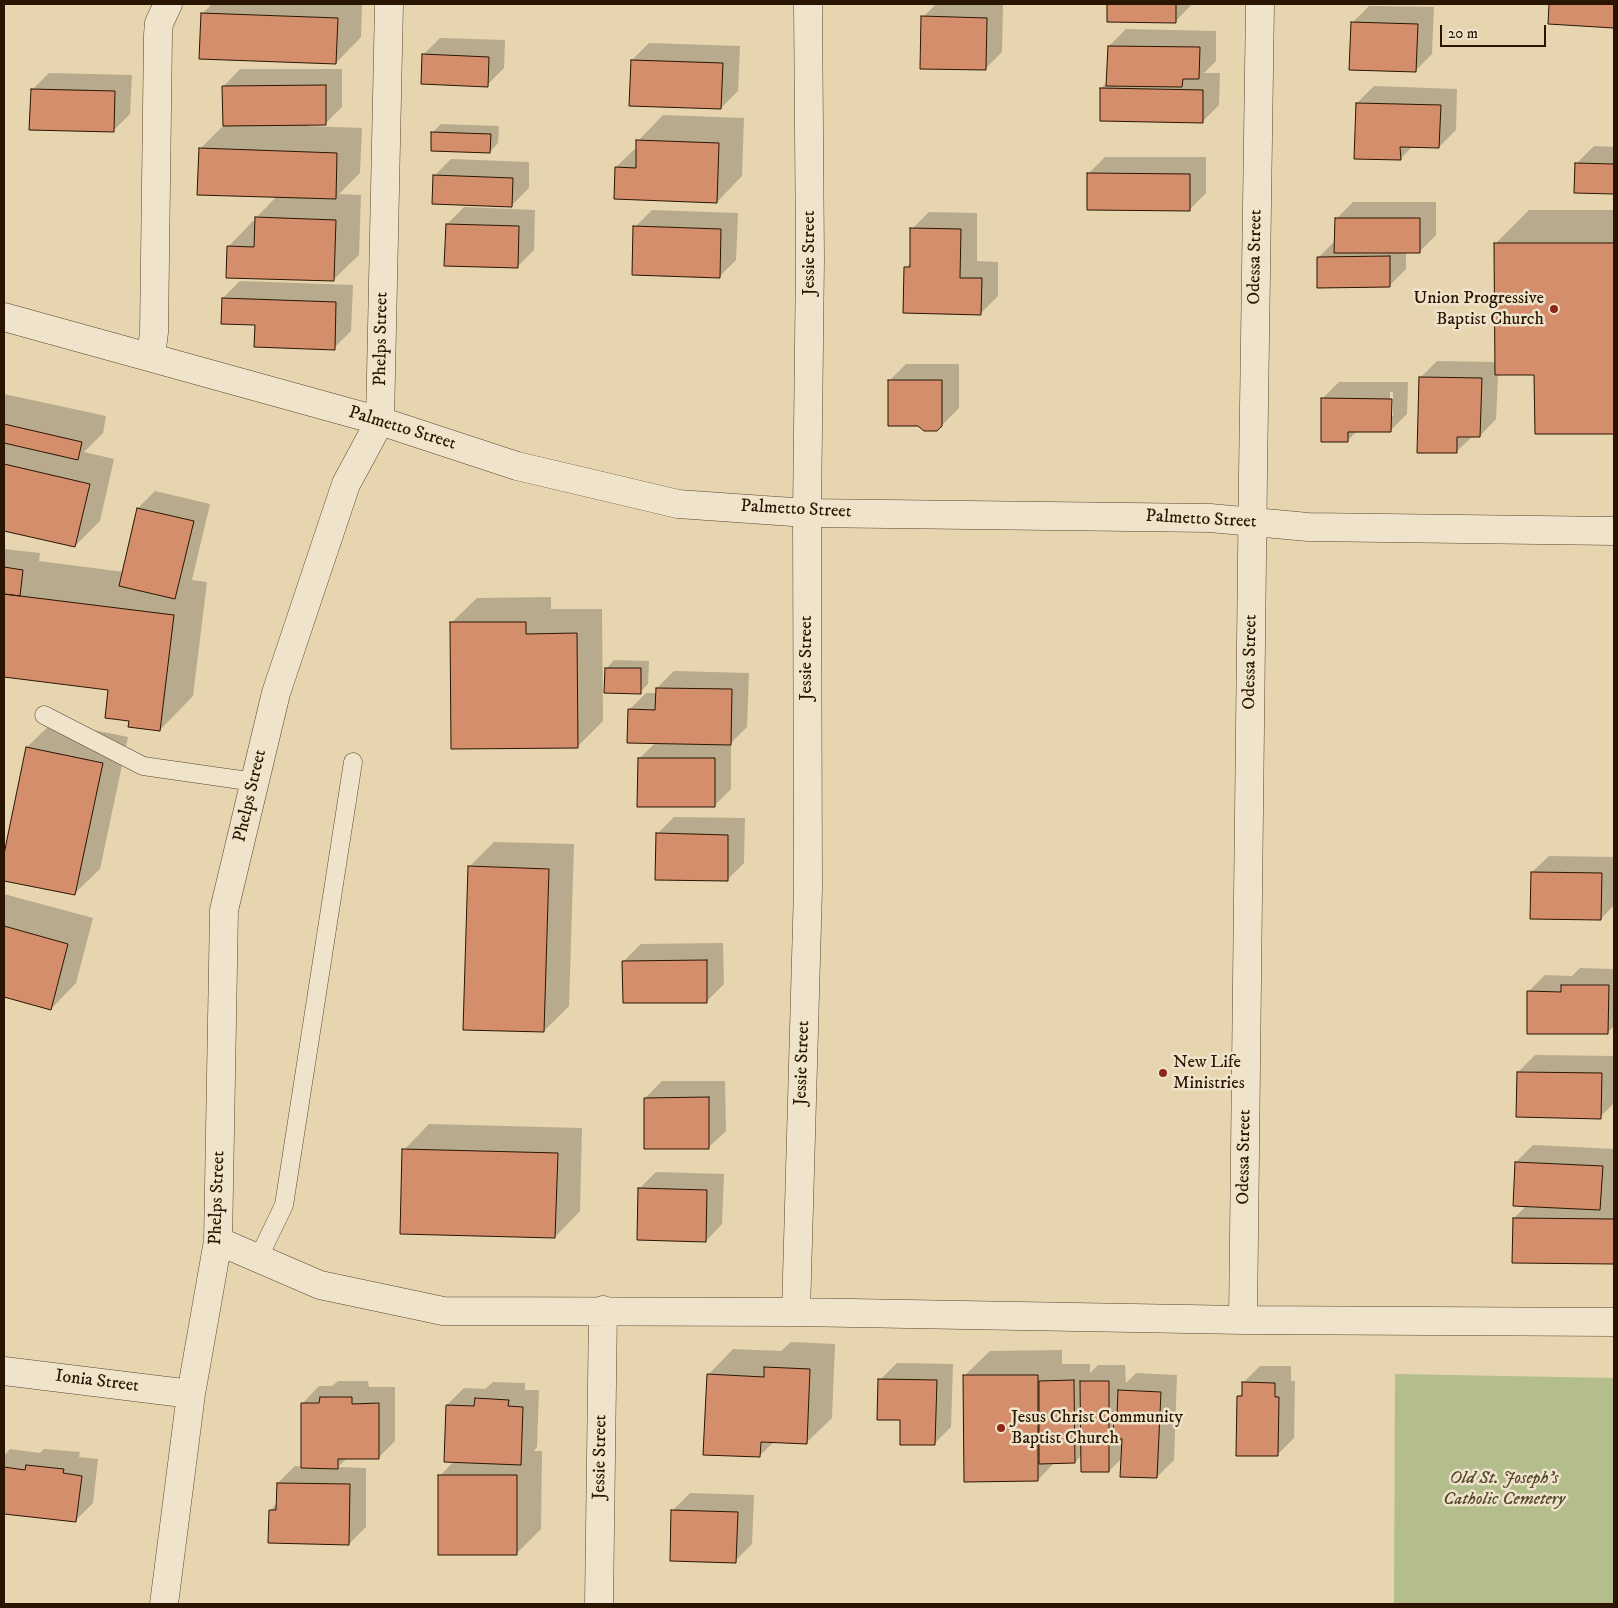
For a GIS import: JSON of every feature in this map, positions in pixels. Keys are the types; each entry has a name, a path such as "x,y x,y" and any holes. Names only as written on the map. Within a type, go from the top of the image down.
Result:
{"street":[{"path":"150,357 154,332 158,35 159,23 168,4"},
{"name":"Phelps Street","path":"164,1604 191,1394 218,1241 224,910 276,693 346,484 380,421 389,4"},
{"name":"Jessie Street","path":"796,1312 808,888 807,513 810,259 808,4"},
{"name":"Odessa Street","path":"1243,1320 1260,4"},
{"name":"Palmetto Street","path":"4,317 380,421 516,466 678,504 807,513 1210,518 1308,527 1614,531"},
{"path":"218,1241 320,1285 443,1311 603,1310 1243,1320 1614,1322"},
{"name":"Jessie Street","path":"599,1604 603,1310"},
{"name":"Ionia Street","path":"4,1371 191,1394"}],"lane":[{"path":"44,715 143,766 255,782"},
{"path":"258,1259 284,1205 353,762"}],"green space":[{"name":"Old St. Joseph's Catholic Cemetery","path":"1395,1374 1614,1378 1614,1604 1394,1604"}],"building":[{"path":"1107,4 1176,4 1176,23 1107,22"},
{"path":"1549,4 1614,4 1614,28 1548,24"},
{"path":"201,13 338,18 336,64 199,59"},
{"path":"921,16 987,18 986,70 920,69"},
{"path":"1351,22 1418,24 1416,72 1349,70"},
{"path":"1108,46 1200,47 1199,79 1183,79 1182,87 1106,86"},
{"path":"422,54 489,57 488,87 421,84"},
{"path":"631,60 723,63 721,109 629,106"},
{"path":"326,85 326,125 223,126 222,86"},
{"path":"1100,88 1203,90 1203,123 1100,121"},
{"path":"31,89 115,91 114,132 29,130"},
{"path":"1356,103 1441,105 1439,148 1400,147 1401,160 1354,159"},
{"path":"431,132 491,134 490,153 431,151"},
{"path":"636,140 719,143 717,203 614,199 615,167 636,168"},
{"path":"199,148 337,153 336,199 197,195"},
{"path":"1575,163 1614,164 1614,194 1574,193"},
{"path":"1087,173 1190,174 1190,211 1087,210"},
{"path":"433,175 513,178 512,207 432,204"},
{"path":"255,217 336,220 334,281 226,278 227,246 254,247"},
{"path":"1335,218 1420,218 1420,253 1334,253"},
{"path":"446,224 519,226 518,268 444,266"},
{"path":"633,226 721,229 720,278 632,275"},
{"path":"910,228 961,229 960,278 982,278 981,315 903,313 904,267 910,267"},
{"name":"Union Progressive Baptist Church","path":"1494,243 1614,243 1614,434 1535,434 1534,375 1495,375"},
{"path":"1390,256 1390,287 1317,288 1317,257"},
{"path":"222,298 336,302 335,350 254,347 255,325 221,324"},
{"path":"1419,377 1482,378 1480,437 1457,437 1457,453 1417,453"},
{"path":"888,380 942,380 942,426 937,431 924,431 918,426 888,426"},
{"path":"1321,398 1392,399 1391,432 1348,432 1348,442 1321,442"},
{"path":"4,424 82,442 78,460 4,443"},
{"path":"4,464 90,484 75,547 4,531"},
{"path":"137,508 194,521 175,599 119,586"},
{"path":"4,567 23,570 20,596 4,594"},
{"path":"4,594 174,615 160,731 128,727 129,721 105,718 108,690 4,677"},
{"path":"450,622 526,622 526,634 577,633 578,748 451,749"},
{"path":"605,668 641,668 641,694 604,693"},
{"path":"656,688 732,689 731,745 627,743 628,709 655,710"},
{"path":"26,747 103,763 75,895 4,881 4,854"},
{"path":"638,758 715,758 715,807 637,807"},
{"path":"656,833 728,835 728,881 655,880"},
{"path":"468,866 549,869 544,1032 463,1030"},
{"path":"1531,872 1602,873 1601,920 1530,919"},
{"path":"4,926 68,944 51,1010 4,997"},
{"path":"707,960 707,1003 623,1003 622,961"},
{"path":"1561,985 1609,985 1608,1034 1527,1034 1527,991 1561,992"},
{"path":"1517,1072 1602,1073 1601,1119 1516,1117"},
{"path":"709,1097 709,1149 644,1149 644,1098"},
{"path":"402,1149 558,1153 555,1238 400,1234"},
{"path":"1515,1162 1603,1166 1600,1210 1513,1206"},
{"path":"638,1188 707,1190 706,1242 637,1240"},
{"path":"1513,1218 1614,1219 1614,1264 1512,1263"},
{"path":"764,1367 810,1369 807,1444 761,1442 760,1457 703,1455 707,1374 764,1377"},
{"name":"Jesus Christ Community Baptist Church","path":"963,1375 1038,1375 1038,1481 964,1482"},
{"path":"878,1379 937,1380 935,1445 900,1445 900,1420 877,1420"},
{"path":"1074,1380 1075,1463 1039,1464 1039,1381"},
{"path":"1080,1381 1109,1381 1109,1472 1081,1472"},
{"path":"1242,1382 1275,1383 1275,1397 1279,1397 1278,1456 1236,1456 1237,1396 1242,1396"},
{"path":"1118,1390 1161,1392 1157,1478 1120,1477 1122,1439 1113,1438 1114,1416 1117,1416"},
{"path":"320,1397 352,1397 352,1404 379,1403 379,1459 338,1459 338,1469 301,1468 301,1403 319,1403"},
{"path":"475,1398 509,1400 508,1406 523,1407 521,1465 444,1462 446,1405 474,1406"},
{"path":"26,1465 64,1469 63,1473 82,1476 76,1522 4,1514 4,1467 25,1470"},
{"path":"438,1475 517,1475 517,1555 438,1555"},
{"path":"277,1483 350,1484 349,1545 268,1543 269,1510 276,1510"},
{"path":"671,1510 738,1512 736,1563 670,1561"}],"place":[{"name":"Union Progressive Baptist Church","path":"1554,309"},
{"name":"New Life Ministries","path":"1163,1073"},
{"name":"Jesus Christ Community Baptist Church","path":"1001,1428"}]}
